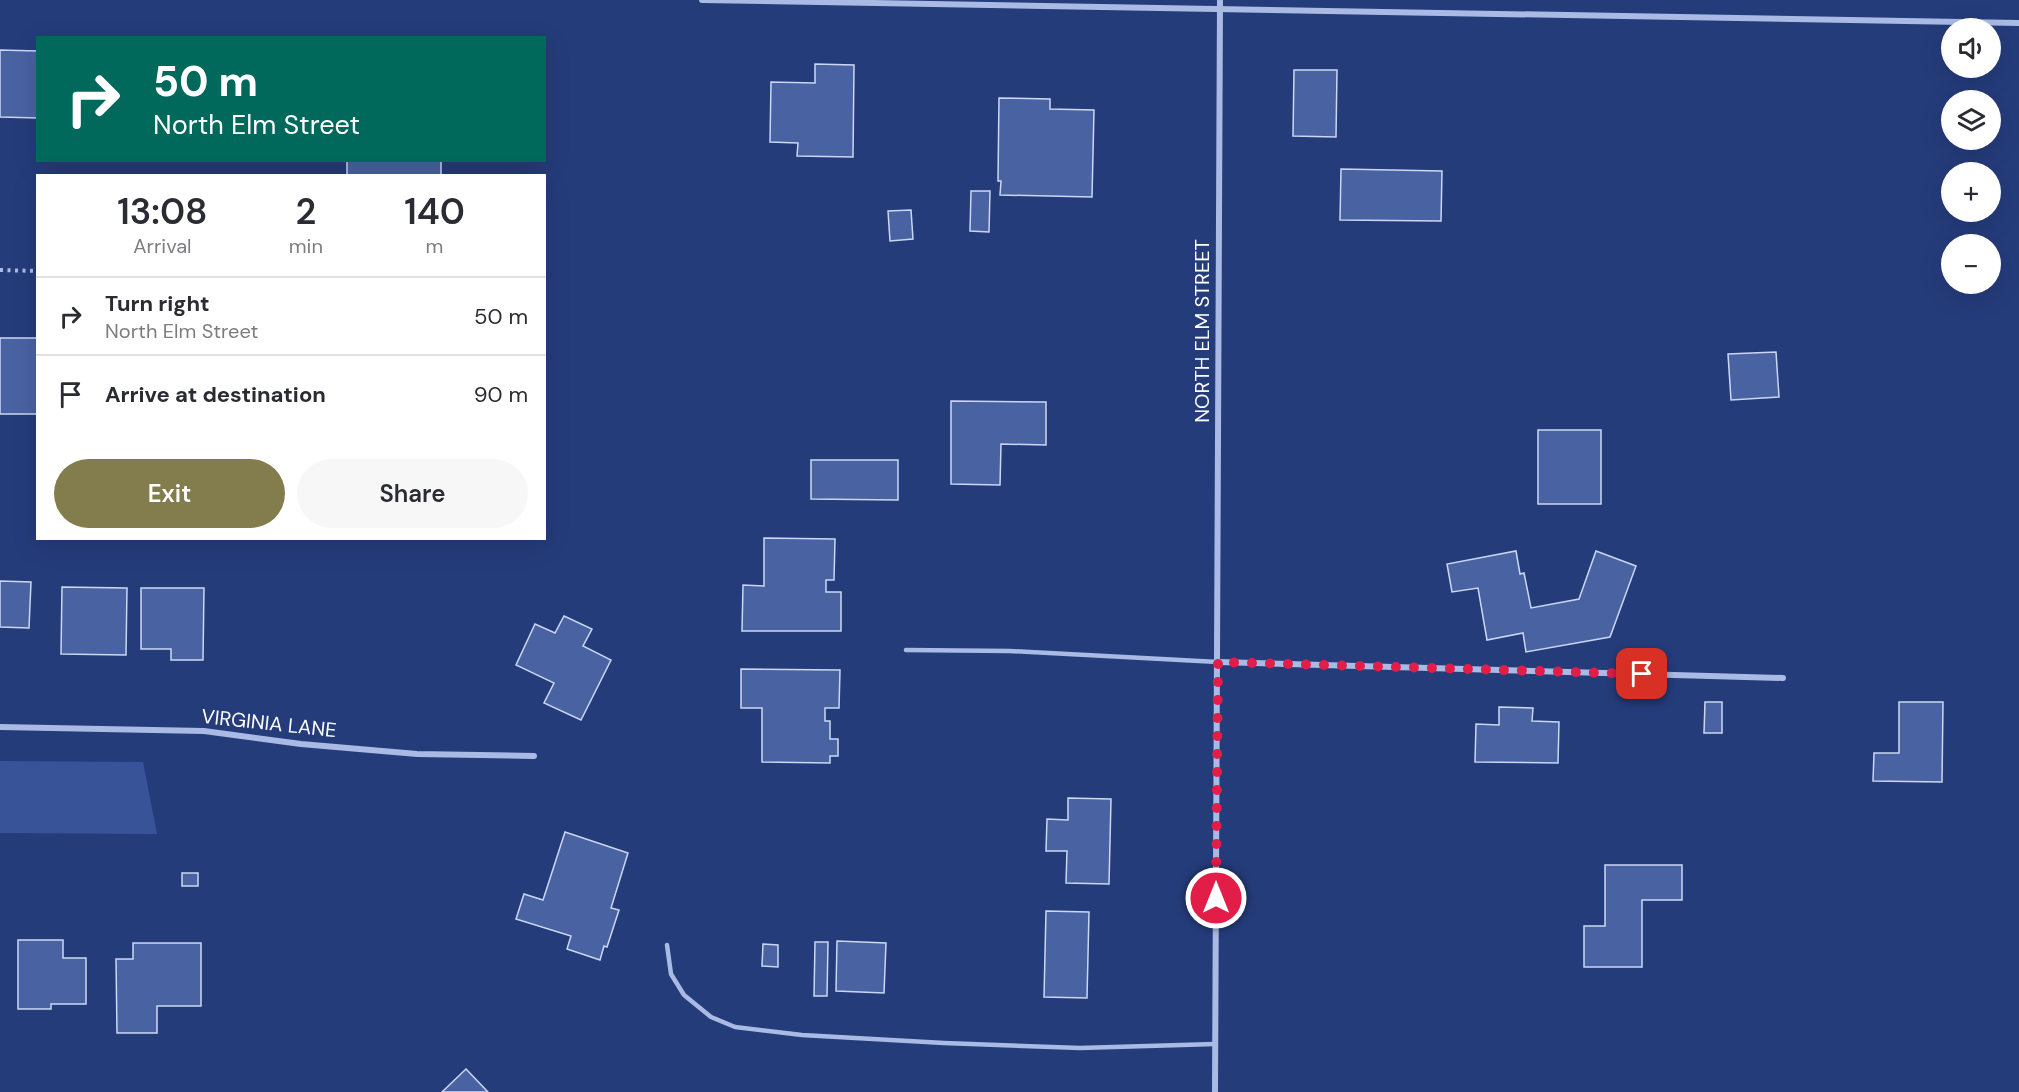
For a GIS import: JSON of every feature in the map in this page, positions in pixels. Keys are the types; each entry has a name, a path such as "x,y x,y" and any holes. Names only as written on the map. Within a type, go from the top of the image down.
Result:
{"street":[{"path":"702,0 2019,23"},
{"name":"NORTH ELM STREET","path":"1215,1092 1220,0"},
{"path":"1218,662 1783,678"},
{"name":"VIRGINIA LANE","path":"0,728 204,731 302,744 417,754 534,756"}],"lane":[{"path":"906,650 1009,651 1218,662"},
{"path":"667,945 672,974 684,995 711,1017 735,1027 802,1035 1080,1048 1215,1044"}],"path":[{"path":"0,270 36,271"}],"shaded area":[{"path":"0,761 143,762 157,834 0,833"}],"building":[{"path":"0,50 36,51 36,118 0,117"},
{"path":"815,64 854,65 853,157 797,156 798,143 770,142 771,82 815,83"},
{"path":"1294,70 1337,70 1336,137 1293,136"},
{"path":"999,98 1050,99 1050,109 1094,110 1092,197 1000,195 1001,181 998,181"},
{"path":"347,162 441,162 441,174 347,174"},
{"path":"1341,169 1442,171 1441,221 1340,220"},
{"path":"971,191 990,191 989,232 970,231"},
{"path":"911,210 913,239 890,241 888,211"},
{"path":"0,338 36,338 36,414 0,414"},
{"path":"1776,352 1779,397 1731,400 1728,354"},
{"path":"951,401 1046,402 1046,445 1001,444 1000,485 951,484"},
{"path":"1538,430 1601,430 1601,504 1538,504"},
{"path":"811,460 898,460 898,500 811,499"},
{"path":"764,538 835,539 834,580 826,580 826,592 841,592 841,631 742,631 743,585 764,586"},
{"path":"1516,551 1520,574 1524,573 1531,608 1579,599 1596,551 1636,566 1610,637 1526,652 1523,633 1487,640 1478,588 1452,592 1447,564"},
{"path":"0,581 31,582 29,628 0,627"},
{"path":"62,587 127,588 126,655 61,654"},
{"path":"141,588 204,588 203,660 171,660 171,649 141,649"},
{"path":"564,616 592,629 583,646 611,660 581,720 544,703 554,683 516,665 535,624 555,633"},
{"path":"741,669 840,670 839,708 825,708 825,721 830,721 830,739 838,739 838,756 830,756 830,763 762,762 762,708 741,708"},
{"path":"1705,702 1722,702 1722,733 1704,733"},
{"path":"1899,702 1943,702 1942,782 1873,781 1874,753 1899,753"},
{"path":"1499,707 1533,708 1532,721 1559,722 1558,763 1475,762 1476,724 1499,725"},
{"path":"1068,798 1111,799 1109,884 1066,883 1067,851 1046,851 1047,819 1068,820"},
{"path":"565,832 628,853 611,908 619,910 607,947 604,946 600,960 567,949 571,936 516,919 524,894 543,900"},
{"path":"1605,865 1682,865 1682,900 1642,900 1642,967 1584,967 1584,926 1605,926"},
{"path":"182,873 198,873 198,886 182,886"},
{"path":"1046,911 1089,912 1087,998 1044,997"},
{"path":"18,940 63,940 63,958 86,958 86,1004 51,1004 51,1009 18,1009"},
{"path":"837,941 886,943 884,993 836,991"},
{"path":"815,942 828,942 827,996 814,996"},
{"path":"133,943 201,943 201,1006 157,1006 157,1033 117,1033 116,959 133,959"},
{"path":"763,944 778,945 778,967 762,966"},
{"path":"466,1069 488,1092 442,1092"}],"route":[{"path":"1216,898 1218,662 1642,674"}]}
